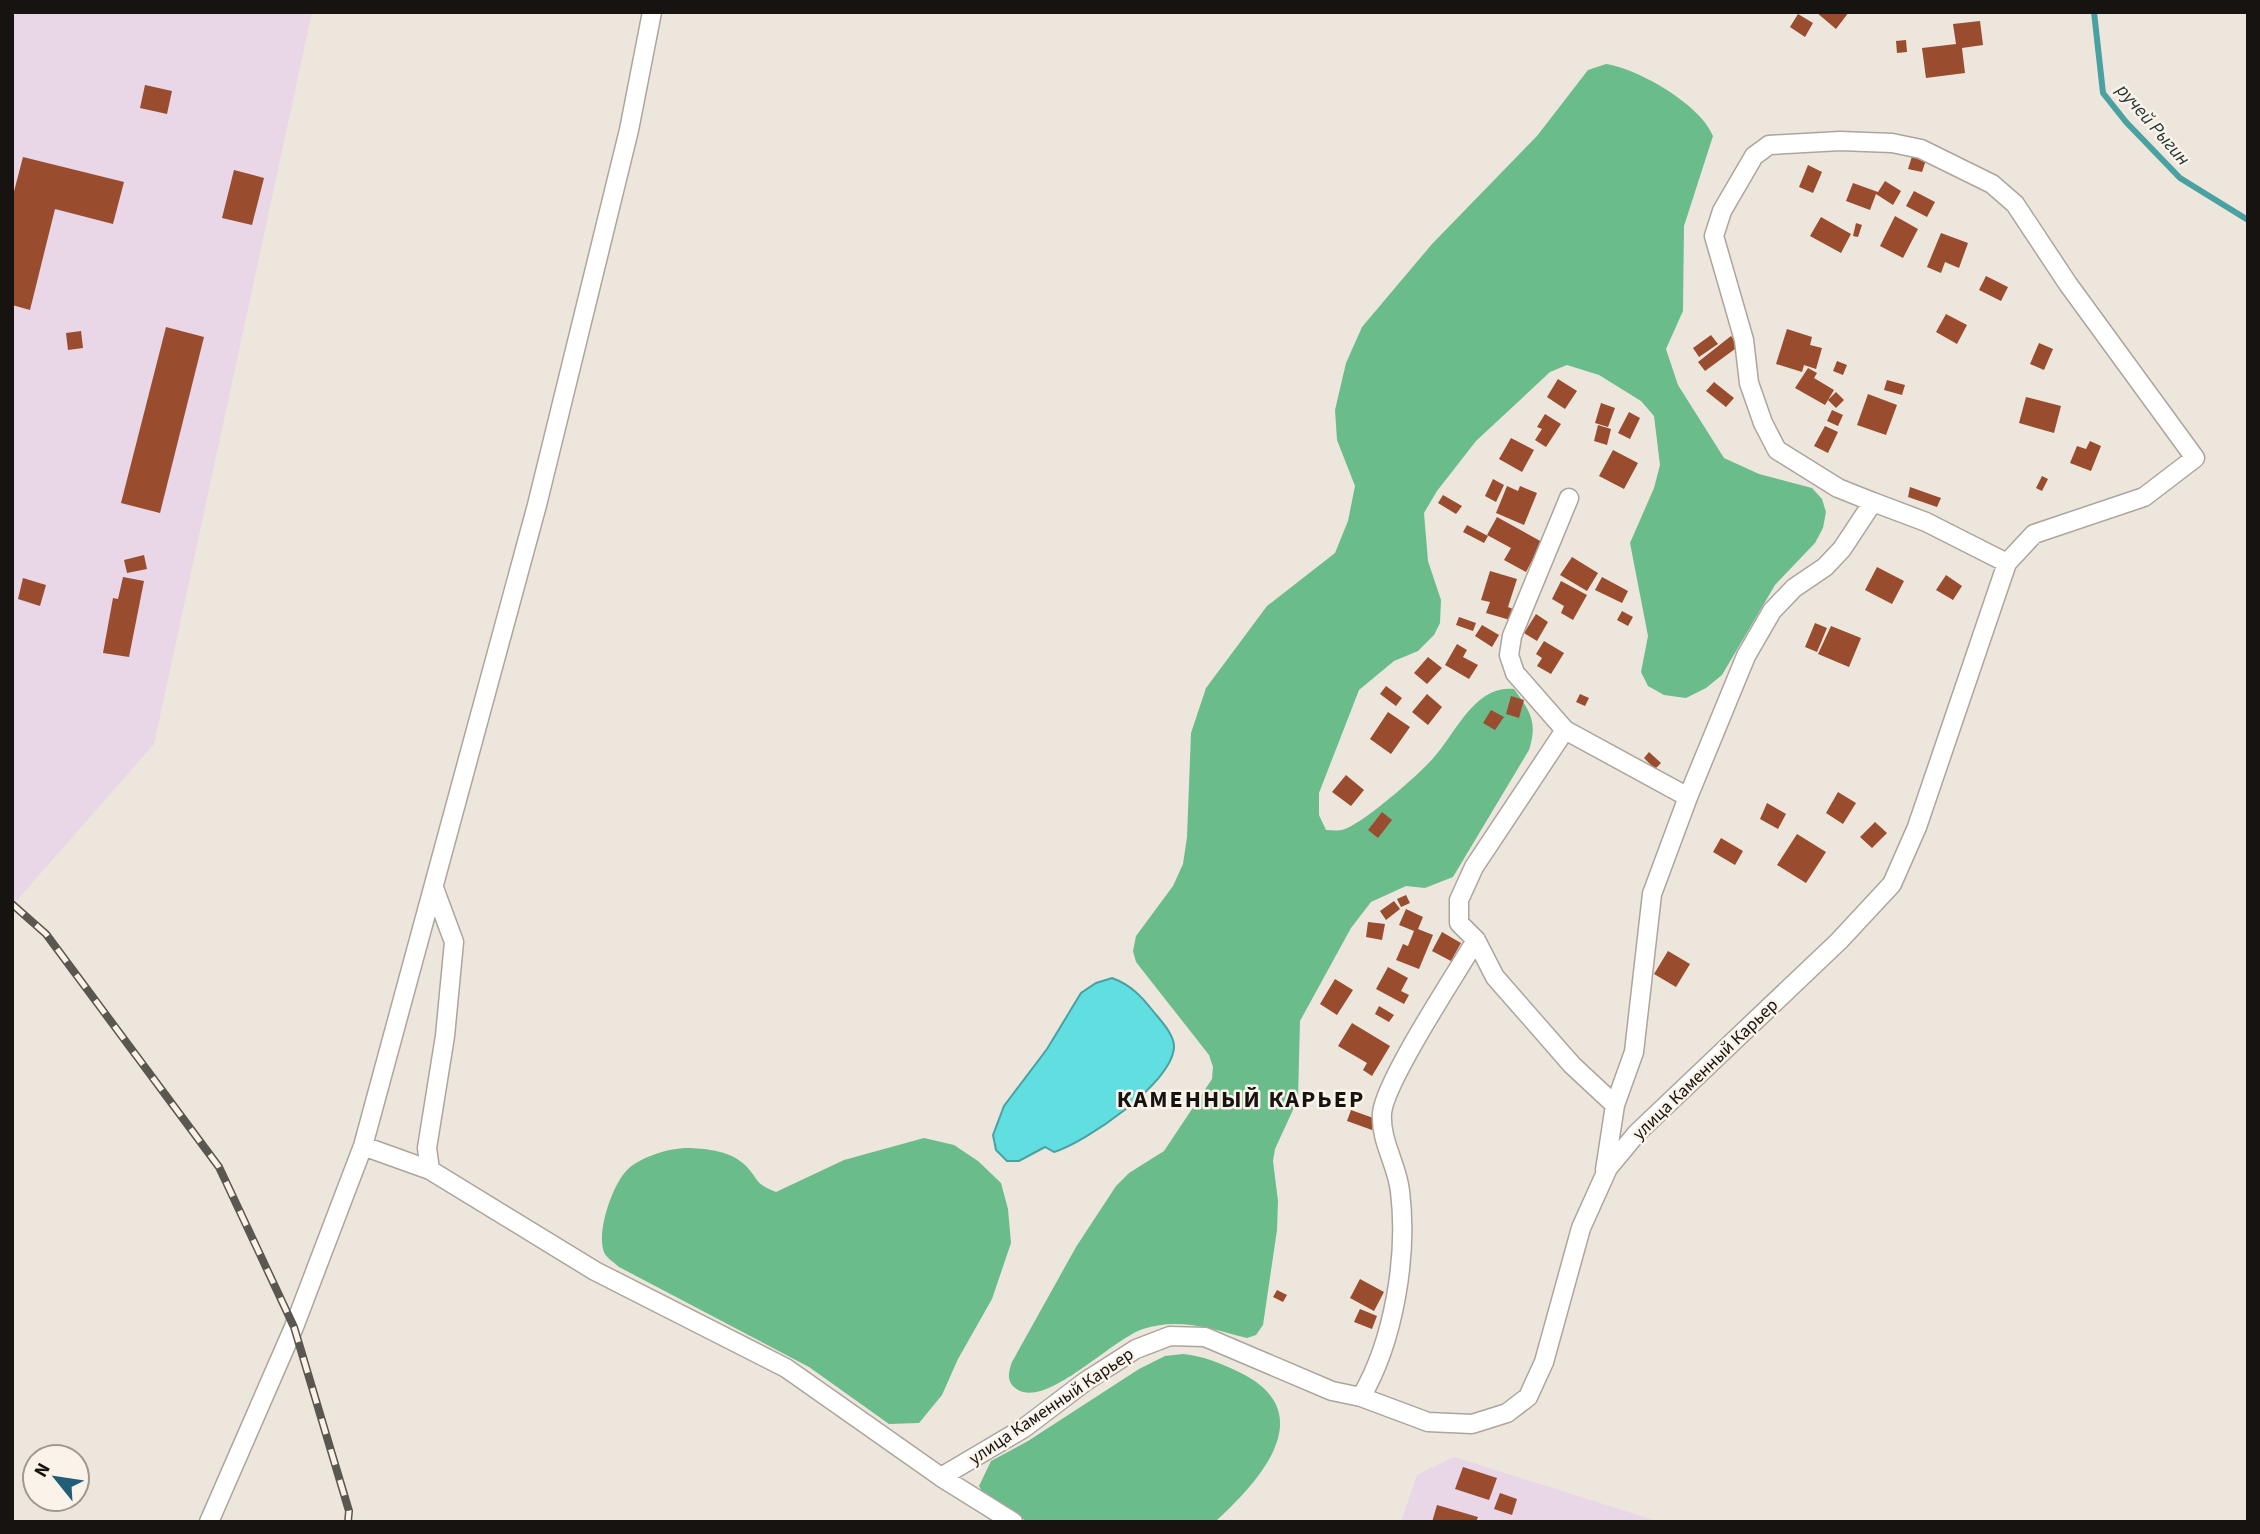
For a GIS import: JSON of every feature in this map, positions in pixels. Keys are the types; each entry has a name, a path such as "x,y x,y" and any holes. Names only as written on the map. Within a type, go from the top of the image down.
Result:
{"street":[{"path":"209,1522 293,1327 363,1146 541,491 629,130 652,12"},
{"name":"улица Каменный Карьер","path":"940,1477 1024,1428 1086,1381 1136,1349 1170,1336 1205,1337 1332,1391 1361,1397 1427,1422 1472,1424 1507,1413 1528,1397 1544,1362 1581,1228 1604,1177 1637,1133 1839,941 1892,884 1917,827 2007,563 2034,534 2100,509 2144,497 2195,458 2068,284 2015,204 1992,184 1921,149 1892,143 1840,141 1769,145 1754,156 1722,211 1714,236 1745,340 1749,383 1763,423 1777,450 1838,488 1873,502"},
{"path":"1569,498 1512,636 1510,655 1515,673 1565,730 1688,797"},
{"path":"1604,1177 1615,1105 1634,1052 1652,894 1688,797 1746,656 1772,611 1794,588 1825,567 1842,549 1873,502 1926,522 2007,563"},
{"path":"1565,730 1474,867 1459,900 1459,923 1476,940 1495,977 1572,1065 1615,1105"},
{"path":"429,1170 427,1148 445,1036 454,942 434,888"},
{"path":"1361,1397 1377,1369 1396,1296 1402,1248 1400,1189 1384,1139 1382,1112 1398,1076 1476,940"},
{"path":"363,1146 429,1170 595,1271 786,1368 940,1477 1013,1522"}],"shaded area":[{"path":"12,12 312,12 154,744 12,906"},
{"path":"1454,1457 1660,1522 1401,1522 1417,1475"}],"green space":[{"path":"1606,64 1635,73 1667,90 1696,112 1713,136 1684,226 1683,311 1666,349 1678,385 1724,458 1759,474 1812,488 1822,499 1826,512 1823,528 1815,543 1775,585 1722,675 1706,688 1686,698 1664,695 1648,686 1641,672 1648,636 1630,543 1654,488 1660,465 1654,416 1641,401 1599,375 1567,365 1550,372 1476,441 1437,491 1424,513 1428,561 1441,600 1440,623 1434,635 1418,651 1394,661 1359,690 1319,793 1319,815 1326,830 1342,830 1363,819 1428,764 1478,702 1501,689 1514,689 1524,704 1531,717 1532,740 1529,750 1453,877 1425,888 1406,886 1371,902 1351,928 1300,1021 1298,1099 1275,1149 1273,1161 1278,1201 1277,1230 1263,1325 1256,1335 1247,1338 1182,1324 1143,1329 1046,1389 1031,1393 1018,1390 1009,1378 1012,1362 1076,1247 1116,1186 1129,1173 1164,1151 1212,1079 1213,1067 1209,1055 1136,962 1133,951 1136,936 1173,886 1183,864 1187,837 1191,733 1206,688 1267,606 1335,553 1348,521 1355,486 1337,440 1335,410 1346,363 1362,327 1432,244 1537,136 1588,70"},
{"path":"924,1138 954,1145 978,1161 1001,1183 1008,1209 1011,1243 992,1299 958,1359 942,1395 919,1423 889,1424 809,1367 619,1267 604,1252 604,1220 617,1184 629,1168 658,1153 690,1148 726,1154 739,1160 760,1183 776,1192 844,1160"},
{"path":"1183,1354 1212,1360 1239,1372 1264,1388 1277,1406 1280,1426 1275,1446 1265,1467 1215,1522 1028,1522 984,1495 979,1486 991,1461 1028,1441 1139,1369 1165,1356"}],"water":[{"path":"1112,978 1135,992 1167,1028 1174,1043 1169,1062 1143,1094 1086,1137 1054,1152 1045,1147 1019,1161 1007,1161 996,1150 993,1135 1004,1106 1047,1049 1081,993 1096,983"}],"building":[{"path":"1816,12 1849,12 1836,29"},
{"path":"1798,14 1813,23 1805,37 1790,27"},
{"path":"1980,21 1983,45 1962,48 1965,73 1926,78 1922,48 1956,44 1953,24"},
{"path":"1906,40 1907,52 1897,53 1896,41"},
{"path":"145,85 172,91 167,114 140,108"},
{"path":"1913,153 1927,157 1922,172 1908,169"},
{"path":"23,157 124,182 113,224 55,209 30,310 12,305 12,199"},
{"path":"1808,165 1822,172 1813,193 1799,187"},
{"path":"234,170 264,178 252,225 222,218"},
{"path":"1885,181 1901,191 1893,205 1876,194 1870,210 1846,201 1853,183 1878,192"},
{"path":"1914,191 1935,202 1927,217 1906,206"},
{"path":"1895,216 1918,229 1903,258 1880,246"},
{"path":"1821,217 1851,234 1841,253 1810,236"},
{"path":"1856,223 1862,225 1858,237 1853,236"},
{"path":"1941,233 1968,243 1959,268 1945,262 1941,273 1927,267"},
{"path":"1986,276 2008,287 2001,301 1979,290"},
{"path":"1946,314 1967,325 1957,344 1936,332"},
{"path":"166,327 204,337 160,513 121,503"},
{"path":"1787,329 1812,337 1810,345 1822,348 1816,369 1804,365 1802,372 1776,364"},
{"path":"81,331 83,348 68,350 66,333"},
{"path":"1711,335 1718,344 1699,357 1693,348"},
{"path":"1731,336 1739,346 1705,371 1698,362"},
{"path":"2039,343 2053,349 2044,370 2030,364"},
{"path":"1837,361 1847,365 1843,375 1833,371"},
{"path":"1808,368 1817,373 1814,378 1834,390 1825,405 1795,388"},
{"path":"1558,379 1577,391 1565,409 1547,397"},
{"path":"1887,380 1905,385 1902,395 1884,390"},
{"path":"1714,382 1734,398 1726,407 1706,391"},
{"path":"1836,392 1844,400 1836,408 1828,400"},
{"path":"1868,394 1897,405 1886,435 1857,425"},
{"path":"2026,397 2061,406 2054,433 2019,423"},
{"path":"1601,403 1615,408 1608,427 1595,423"},
{"path":"1832,410 1843,415 1838,426 1827,421"},
{"path":"1629,412 1640,418 1630,439 1618,433"},
{"path":"1545,414 1561,424 1546,447 1535,440 1542,429 1537,427"},
{"path":"1598,425 1611,429 1607,445 1594,441"},
{"path":"1825,426 1838,432 1828,453 1814,446"},
{"path":"1511,438 1534,450 1522,472 1499,459"},
{"path":"2090,441 2101,446 2091,471 2070,463 2077,446 2086,449"},
{"path":"1613,450 1638,463 1624,489 1599,476"},
{"path":"2042,476 2048,479 2042,491 2036,488"},
{"path":"1493,479 1504,485 1496,502 1485,496"},
{"path":"1507,486 1518,491 1520,486 1537,493 1524,525 1496,513"},
{"path":"1910,487 1941,498 1937,507 1908,497"},
{"path":"1443,495 1462,506 1456,514 1438,503"},
{"path":"1497,517 1542,542 1526,572 1504,560 1511,548 1487,535"},
{"path":"1467,525 1488,536 1484,543 1463,532"},
{"path":"144,555 147,569 127,573 124,560"},
{"path":"1572,557 1598,573 1587,591 1560,575"},
{"path":"1877,567 1904,581 1892,604 1865,590"},
{"path":"1490,571 1517,579 1508,607 1513,609 1510,620 1486,613 1490,602 1481,600"},
{"path":"1946,575 1962,586 1953,600 1936,590"},
{"path":"123,577 144,581 129,657 103,653 113,598 118,599"},
{"path":"1602,577 1628,591 1622,603 1595,590"},
{"path":"23,578 46,585 40,606 18,599"},
{"path":"1561,581 1587,595 1573,620 1561,613 1564,606 1552,599"},
{"path":"1622,611 1633,617 1628,626 1617,620"},
{"path":"1536,614 1548,622 1537,641 1524,633"},
{"path":"1459,617 1476,623 1473,631 1456,625"},
{"path":"1815,623 1827,628 1817,652 1805,647"},
{"path":"1482,625 1499,635 1492,647 1475,636"},
{"path":"1831,626 1861,638 1849,667 1818,654"},
{"path":"1544,641 1564,653 1551,674 1537,666 1542,658 1536,654"},
{"path":"1457,644 1467,650 1463,657 1478,665 1469,679 1445,665"},
{"path":"1428,657 1442,668 1427,684 1414,673"},
{"path":"1386,686 1402,698 1396,706 1380,694"},
{"path":"1427,694 1442,707 1428,725 1412,712"},
{"path":"1580,694 1589,698 1585,706 1576,702"},
{"path":"1511,696 1524,700 1519,718 1506,714"},
{"path":"1491,710 1504,717 1495,730 1483,723"},
{"path":"1388,712 1410,727 1391,754 1370,739"},
{"path":"1649,752 1661,763 1655,769 1644,758"},
{"path":"1346,775 1364,790 1351,806 1332,792"},
{"path":"1838,792 1856,803 1843,824 1826,813"},
{"path":"1767,803 1786,814 1778,829 1760,819"},
{"path":"1382,812 1392,820 1378,838 1368,830"},
{"path":"1875,822 1887,833 1872,848 1860,837"},
{"path":"1797,834 1826,852 1806,883 1777,865"},
{"path":"1721,838 1743,851 1735,865 1713,852"},
{"path":"1406,895 1410,903 1401,907 1397,899"},
{"path":"1394,901 1400,909 1386,920 1380,911"},
{"path":"1406,909 1423,917 1418,929 1433,935 1419,969 1396,960 1403,944 1408,946 1414,931 1399,925"},
{"path":"1368,922 1385,924 1382,940 1366,937"},
{"path":"1442,932 1461,943 1451,961 1432,951"},
{"path":"1668,951 1690,964 1676,987 1654,974"},
{"path":"1388,967 1408,978 1401,991 1409,995 1404,1004 1376,989"},
{"path":"1335,979 1353,990 1337,1015 1320,1004"},
{"path":"1379,1006 1394,1015 1389,1022 1375,1014"},
{"path":"1352,1023 1390,1046 1372,1076 1363,1070 1367,1063 1338,1046"},
{"path":"1351,1110 1376,1119 1372,1130 1347,1121"},
{"path":"1360,1279 1384,1292 1374,1311 1350,1298"},
{"path":"1277,1290 1287,1295 1283,1302 1273,1297"},
{"path":"1360,1309 1377,1316 1372,1329 1354,1322"},
{"path":"1463,1467 1497,1478 1489,1500 1455,1489"},
{"path":"1500,1493 1517,1499 1512,1515 1494,1509"},
{"path":"1437,1505 1478,1517 1476,1522 1432,1522"}],"waterway":[{"name":"ручей Рыгин","path":"2094,12 2103,93 2126,122 2180,178 2248,220"}],"railway":[{"path":"12,904 46,934 219,1167 294,1327 349,1511 348,1522"}],"district":[{"name":"КАМЕННЫЙ КАРЬЕР","path":"1241,1099"}]}
